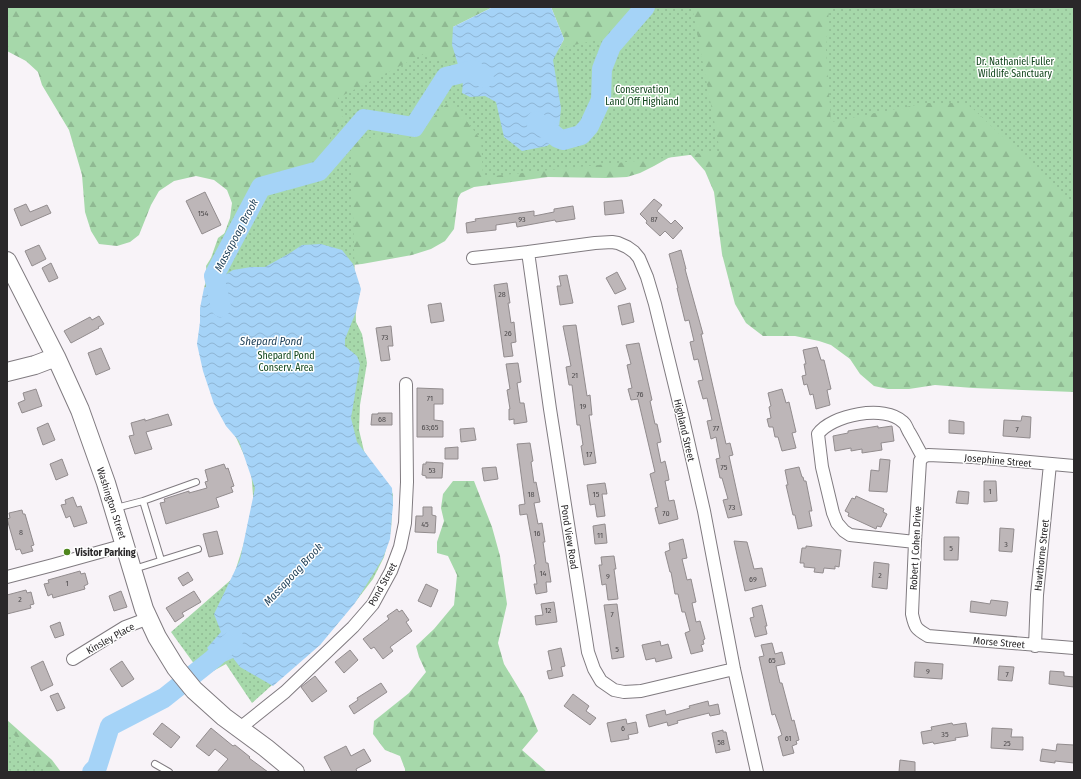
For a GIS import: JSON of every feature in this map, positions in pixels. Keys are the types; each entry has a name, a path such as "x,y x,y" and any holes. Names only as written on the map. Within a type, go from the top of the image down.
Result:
{"main road":[{"name":"Washington Street","path":"7,261 56,357 87,429 125,545 144,609 165,651 188,683 211,706 296,772"},
{"path":"7,372 56,357"}],"street":[{"name":"Highland Street","path":"473,258 612,242 627,247 634,252 641,263 655,304 698,488 734,669 757,772"},
{"name":"Pond View Road","path":"528,252 550,409 588,652 594,669 601,680 614,690 624,692 641,691 734,669"},
{"name":"Pond Street","path":"240,728 285,692 353,627 373,604 391,571 400,548 405,523 407,482 406,384"},
{"path":"915,542 850,535 844,531 837,523 833,513 822,467 818,434 822,428 846,417 879,412 894,415 904,422 923,457"},
{"name":"Josephine Street","path":"923,457 928,455 973,457 1074,466"},
{"name":"Robert J Cohen Drive","path":"923,457 920,462 912,614 914,625 919,631 925,634"},
{"name":"Hawthorne Street","path":"1035,646 1037,595 1050,464"},
{"path":"7,576 125,545"},
{"name":"Kinsley Place","path":"73,659 125,628 149,618"},
{"name":"Morse Street","path":"925,634 928,636 1035,646 1074,648"}],"lane":[{"path":"113,508 144,501 196,482"},
{"path":"144,501 161,560"},
{"path":"132,569 198,549"},
{"path":"155,764 169,772"}],"green space":[{"name":"Conservation Land Off Highland","path":"7,7 493,7 453,27 553,60 564,39 551,7 1074,7 1074,392 935,385 909,389 888,389 874,386 860,374 850,359 831,345 795,336 763,336 746,323 735,304 722,254 714,192 705,171 691,155 681,153 670,157 640,173 627,177 548,177 474,187 461,193 458,198 454,229 445,241 431,249 412,255 362,264 219,278 204,288 212,261 230,218 232,203 227,190 214,180 196,176 174,181 159,191 151,205 139,235 130,242 117,246 99,244 91,231 85,212 82,175 69,130 42,85 38,72 26,61 7,51"},
{"name":"Shepard Pond Conserv. Area","path":"654,7 692,7 720,151 483,177 481,140 451,100 412,138 391,135 365,139 351,135 356,322 362,334 367,363 360,405 359,430 364,451 381,479 393,494 391,530 384,557 373,579 321,641 252,703 226,664 204,676 171,632 233,578 254,508 251,470 233,431 208,287 206,266 211,258 218,238 229,230 233,206 305,184 322,167 332,131 344,121 338,98 429,51 428,60 454,59 463,66 500,61 611,37 642,18"},
{"name":"Dr. Nathaniel Fuller Wildlife Sanctuary","path":"829,7 1074,7 1074,205 967,103 926,103 831,122 826,51"},
{"path":"453,481 474,481 492,527 500,556 507,604 498,643 504,664 524,697 538,731 522,750 547,772 405,772 400,756 385,750 373,734 374,721 409,693 426,672 416,646 434,629 454,605 457,575 448,556 437,553 437,542 444,521 441,508 443,494"},
{"path":"7,720 52,760 61,772 7,772"},
{"path":"11,732 50,772 11,772 7,767 7,733"}],"water":[{"path":"493,7 551,7 564,39 553,60 561,108 558,138 547,146 522,151 504,137 496,102 485,96 470,97 462,93 463,81 452,45 453,27"},
{"name":"Shepard Pond","path":"321,244 342,250 353,264 361,289 356,312 345,339 345,346 357,356 360,364 351,418 357,442 392,488 393,504 390,539 383,558 355,603 320,645 273,686 240,667 233,658 222,663 207,648 221,632 214,614 240,560 255,488 239,441 226,426 214,404 203,371 197,344 200,308 204,288 233,270 251,267 265,267 302,245"}],"building":[{"path":"205,192 221,225 202,234 186,201"},
{"path":"654,199 662,205 657,211 671,224 675,220 683,228 673,239 665,231 660,236 646,223 647,221 640,214"},
{"path":"622,200 624,213 605,215 604,202"},
{"path":"26,204 30,212 47,205 51,213 21,226 14,209"},
{"path":"573,206 575,219 556,222 555,220 517,227 516,222 496,225 496,230 467,233 466,223 476,221 475,219 534,211 534,216 554,212 554,209"},
{"path":"39,245 46,259 32,266 25,251"},
{"path":"681,250 703,334 701,334 726,444 730,443 733,455 729,456 742,515 728,518 723,500 728,499 722,478 720,478 716,459 720,458 716,437 711,439 707,421 712,420 707,398 703,399 698,381 703,380 698,359 694,360 690,342 694,341 689,320 685,321 669,254"},
{"path":"51,263 58,278 49,282 42,268"},
{"path":"617,272 626,289 615,294 606,278"},
{"path":"567,275 573,303 560,305 557,286 561,286 559,276"},
{"path":"507,283 511,323 514,322 516,342 511,343 513,356 504,357 494,285"},
{"path":"441,303 444,321 431,323 428,305"},
{"path":"630,303 634,322 622,325 618,306"},
{"path":"99,316 104,324 71,343 64,331 90,317 92,320"},
{"path":"576,325 587,396 590,395 592,415 589,415 596,463 584,465 580,425 577,425 572,385 569,385 566,367 571,366 563,326"},
{"path":"391,326 393,346 388,346 390,360 381,361 376,328"},
{"path":"639,343 652,400 650,401 655,424 657,424 661,442 657,443 661,463 665,461 668,474 669,480 665,481 669,501 674,500 678,519 659,524 655,508 658,507 650,474 655,472 638,399 631,400 628,389 632,388 627,365 631,364 626,345"},
{"path":"817,347 821,360 824,360 831,389 827,390 830,405 816,409 813,394 810,395 807,384 804,385 802,376 806,375 804,364 806,364 803,350"},
{"path":"101,348 110,369 96,375 88,353"},
{"path":"518,363 521,382 517,383 520,403 524,403 527,422 514,424 514,419 509,420 510,409 507,390 510,389 506,364"},
{"path":"417,388 443,389 443,404 434,404 434,420 443,421 443,437 417,437"},
{"path":"36,389 42,406 22,413 18,403 25,400 23,393"},
{"path":"782,389 786,403 789,402 796,432 792,433 796,448 782,451 778,437 775,437 773,427 769,427 767,419 771,418 769,407 771,406 768,393"},
{"path":"392,413 392,425 371,425 372,414"},
{"path":"168,414 172,425 146,432 152,449 135,454 129,436 134,435 131,423 145,419 145,421"},
{"path":"1022,416 1031,417 1030,438 1003,436 1004,420 1021,421"},
{"path":"949,420 964,422 964,434 949,433"},
{"path":"48,423 55,440 43,445 37,428"},
{"path":"878,426 878,428 892,426 894,441 881,443 882,450 862,453 862,449 851,451 851,448 835,451 833,436 848,433 848,431"},
{"path":"474,428 476,440 461,442 460,429"},
{"path":"530,443 534,483 536,482 540,502 534,503 538,524 542,523 546,563 548,563 551,582 546,582 547,592 536,594 534,584 537,584 534,565 536,564 527,514 520,515 519,505 525,504 517,444"},
{"path":"458,447 458,459 445,459 445,448"},
{"path":"62,459 68,475 56,480 50,464"},
{"path":"880,459 890,460 887,492 869,491 871,470 879,471"},
{"path":"426,462 443,463 442,478 426,478 426,476 422,475 423,464 426,464"},
{"path":"224,464 226,469 228,468 234,486 231,487 233,492 216,498 219,507 166,524 160,503 165,502 164,499 189,491 189,493 207,488 205,482 208,481 205,470"},
{"path":"496,467 498,479 484,481 482,468"},
{"path":"799,467 804,481 806,481 812,511 809,511 812,526 798,529 786,485 788,485 785,470"},
{"path":"984,481 996,481 997,501 984,502"},
{"path":"605,483 607,494 602,494 605,516 597,517 595,504 590,505 587,485"},
{"path":"958,491 969,492 968,504 956,503"},
{"path":"856,496 884,509 883,512 887,514 881,527 877,526 876,529 848,516 849,513 845,511 852,498 855,499"},
{"path":"73,497 77,507 81,506 87,523 74,527 70,516 66,518 61,505 66,504 65,500"},
{"path":"423,507 432,507 432,515 436,516 435,533 415,532 416,516 423,516"},
{"path":"22,510 23,514 25,514 34,545 31,546 33,551 22,554 20,549 16,550 7,519 10,518 9,513"},
{"path":"605,524 607,543 595,544 593,526"},
{"path":"1000,528 1014,529 1012,552 999,551"},
{"path":"217,531 223,554 209,557 203,534"},
{"path":"944,537 959,537 958,560 944,560"},
{"path":"683,539 687,558 682,559 687,580 691,579 696,602 692,603 696,622 700,621 705,639 703,640 704,644 701,645 703,651 691,654 685,633 690,631 685,612 682,612 678,594 675,594 671,572 665,552 670,550 669,543"},
{"path":"734,541 747,542 754,569 762,568 766,586 745,591"},
{"path":"806,546 841,550 839,567 835,566 835,569 824,568 823,573 814,572 815,568 804,567 804,563 800,563 802,548 806,548"},
{"path":"614,556 616,569 614,569 618,599 608,600 606,584 602,585 599,565 602,565 601,557"},
{"path":"874,562 889,564 887,589 872,587"},
{"path":"80,571 81,574 85,573 88,584 84,586 85,589 53,598 52,594 48,596 44,584 49,583 48,580"},
{"path":"188,572 193,580 183,586 178,578"},
{"path":"426,584 438,590 431,607 418,601"},
{"path":"26,590 27,593 31,592 34,604 30,605 31,608 7,614 7,595"},
{"path":"121,591 127,607 114,611 109,596"},
{"path":"194,591 201,602 182,613 184,616 175,622 166,608"},
{"path":"991,600 1008,602 1006,616 970,612 971,601 990,604"},
{"path":"554,602 557,622 536,625 535,616 543,615 541,604"},
{"path":"617,604 624,657 612,659 604,605"},
{"path":"762,605 767,626 765,626 767,634 755,637 750,618 754,617 752,608"},
{"path":"397,609 399,612 402,610 409,620 406,622 412,631 390,647 393,651 383,659 374,647 371,649 363,639 389,619 387,616"},
{"path":"60,622 64,635 55,638 50,626"},
{"path":"660,641 661,646 668,644 672,658 656,662 655,658 646,660 642,645"},
{"path":"772,643 775,654 782,652 785,664 776,666 780,683 782,683 792,721 794,720 799,740 796,741 797,744 792,746 794,753 783,756 778,737 782,735 775,714 772,715 759,657 764,656 761,645"},
{"path":"561,648 565,666 561,667 563,676 549,679 547,671 552,670 548,651"},
{"path":"350,650 358,660 344,673 335,662"},
{"path":"43,661 53,685 41,691 31,667"},
{"path":"122,661 134,679 122,687 110,669"},
{"path":"915,662 943,664 942,679 914,677"},
{"path":"999,666 1014,667 1012,681 998,680"},
{"path":"1050,671 1064,672 1064,676 1074,677 1074,687 1049,684"},
{"path":"315,676 327,691 312,702 301,687"},
{"path":"381,683 387,692 354,714 349,706 358,700 357,698"},
{"path":"58,693 65,708 57,711 50,696"},
{"path":"573,694 589,706 586,711 596,718 590,725 564,706"},
{"path":"708,701 709,706 718,704 720,714 710,716 709,713 677,721 678,723 668,726 667,722 649,727 646,715 665,710 666,715 690,708 689,706"},
{"path":"626,719 627,724 636,722 638,733 628,735 629,739 611,742 607,723"},
{"path":"162,723 180,737 171,748 153,734"},
{"path":"952,723 953,725 966,723 968,736 934,744 933,742 923,744 921,732 932,730 931,727"},
{"path":"211,728 233,746 235,745 268,772 217,772 228,759 215,749 209,756 196,746"},
{"path":"992,728 1012,729 1011,737 1023,737 1023,750 991,748"},
{"path":"723,730 723,732 726,732 730,750 716,753 712,733"},
{"path":"1057,744 1074,745 1074,763 1040,761 1042,749 1056,751"},
{"path":"346,746 351,756 364,749 371,761 356,769 357,772 332,772 324,757"},
{"path":"900,760 915,762 915,772 899,772"}],"waterway":[{"name":"Massapoag Brook","path":"536,121 558,138 563,140 581,135 589,126 601,100 602,69 611,46 645,7"},
{"name":"Massapoag Brook","path":"221,307 214,276 261,187 319,171 364,119 414,127 446,77 474,70 484,78"},
{"name":"Massapoag Brook","path":"92,772 97,767 110,726 164,698 213,659 234,639"}],"place":[{"name":"Visitor Parking","path":"67,552"}]}
